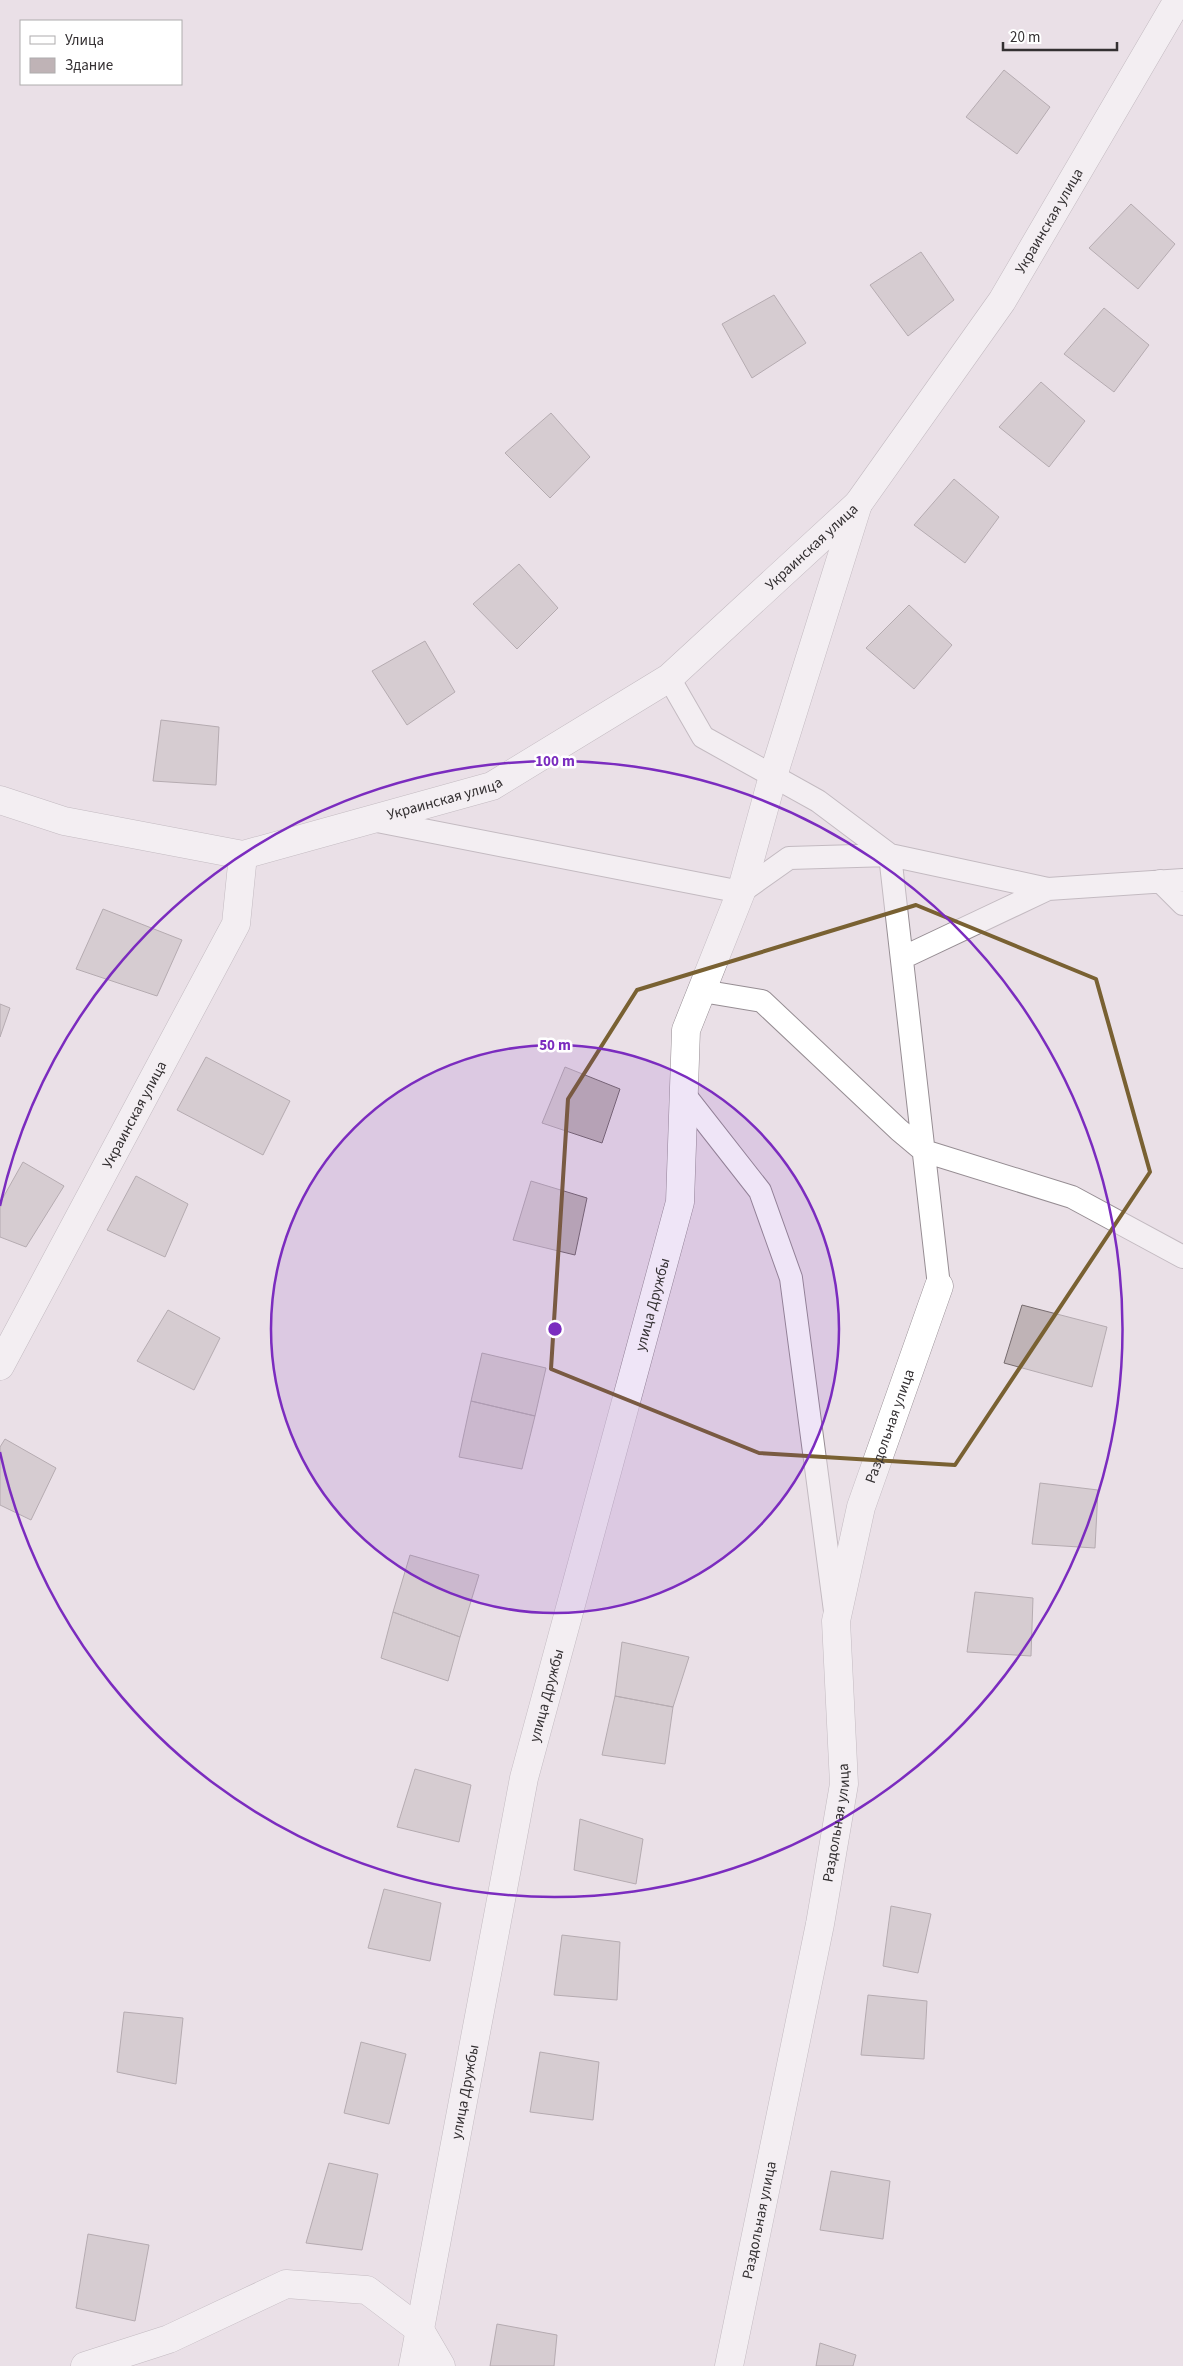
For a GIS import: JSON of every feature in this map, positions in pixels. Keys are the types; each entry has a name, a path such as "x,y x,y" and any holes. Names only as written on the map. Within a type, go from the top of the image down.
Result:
{"street":[{"name":"Украинская улица","path":"0,800 64,821 243,856 492,786 669,678 858,504 1002,301 1178,0"},
{"path":"702,991 740,892 773,776 858,504"},
{"name":"Украинская улица","path":"0,1366 236,924 243,856"},
{"name":"улица Дружбы","path":"413,2366 524,1778 680,1202 686,1030 702,991"},
{"name":"Раздольная улица","path":"729,2366 820,1924 844,1784 836,1621 861,1507 939,1286"},
{"path":"85,2366 169,2339 286,2284 367,2290 420,2330 442,2366"}],"lane":[{"path":"669,678 703,737 818,801 890,855 939,1286"},
{"path":"371,820 740,892 789,858 890,855 1048,888 1183,880"},
{"path":"1160,881 1183,904"},
{"path":"902,958 1048,888"},
{"path":"702,991 762,1001 899,1130 924,1151 1072,1196 1183,1257"},
{"path":"684,1094 760,1191 791,1278 836,1621"}],"highlighted area":[{"path":"916,905 1096,979 1150,1172 955,1465 759,1453 551,1369 568,1099 637,990"}],"building":[{"path":"1004,70 1050,107 1017,154 966,117"},
{"path":"1131,204 1175,244 1138,289 1089,248"},
{"path":"921,252 954,300 908,336 870,285"},
{"path":"774,295 806,343 752,378 722,324"},
{"path":"1104,308 1149,345 1114,392 1064,354"},
{"path":"1041,382 1085,421 1049,467 999,427"},
{"path":"551,413 590,457 550,498 505,453"},
{"path":"954,479 999,517 965,563 914,525"},
{"path":"519,564 558,608 517,649 473,604"},
{"path":"909,605 952,645 914,689 866,648"},
{"path":"425,641 455,692 407,725 372,671"},
{"path":"161,720 219,727 216,785 153,781"},
{"path":"103,909 182,940 157,996 76,969"},
{"path":"0,1004 10,1008 0,1037"},
{"path":"206,1057 290,1101 263,1155 177,1110"},
{"path":"565,1067 620,1089 602,1143 542,1123"},
{"path":"23,1162 64,1186 26,1247 0,1237 0,1203"},
{"path":"136,1176 188,1204 165,1257 107,1230"},
{"path":"531,1181 587,1198 575,1255 513,1240"},
{"path":"1022,1305 1107,1327 1092,1387 1004,1363"},
{"path":"168,1310 220,1338 194,1390 137,1361"},
{"path":"482,1353 546,1368 535,1416 471,1401"},
{"path":"471,1401 535,1416 522,1469 459,1457"},
{"path":"5,1439 56,1468 31,1520 0,1505 0,1447"},
{"path":"1040,1483 1098,1490 1095,1548 1032,1544"},
{"path":"410,1555 479,1575 460,1637 393,1612"},
{"path":"975,1592 1033,1598 1031,1656 967,1652"},
{"path":"393,1612 460,1637 448,1681 381,1658"},
{"path":"622,1642 689,1657 673,1707 615,1696"},
{"path":"615,1696 673,1707 665,1764 602,1755"},
{"path":"415,1769 471,1785 459,1842 397,1827"},
{"path":"580,1819 643,1839 636,1884 574,1870"},
{"path":"384,1889 441,1903 430,1961 368,1948"},
{"path":"891,1906 931,1914 918,1973 883,1966"},
{"path":"562,1935 620,1942 617,2000 554,1995"},
{"path":"868,1995 927,2001 924,2059 861,2055"},
{"path":"124,2012 183,2018 176,2084 117,2072"},
{"path":"361,2042 406,2054 389,2124 344,2113"},
{"path":"540,2052 599,2062 593,2120 530,2112"},
{"path":"329,2163 378,2174 362,2250 306,2243"},
{"path":"831,2171 890,2181 883,2239 820,2230"},
{"path":"88,2234 149,2245 135,2321 76,2308"},
{"path":"497,2324 557,2335 554,2366 490,2366"},
{"path":"820,2343 856,2355 853,2366 816,2366"}]}
